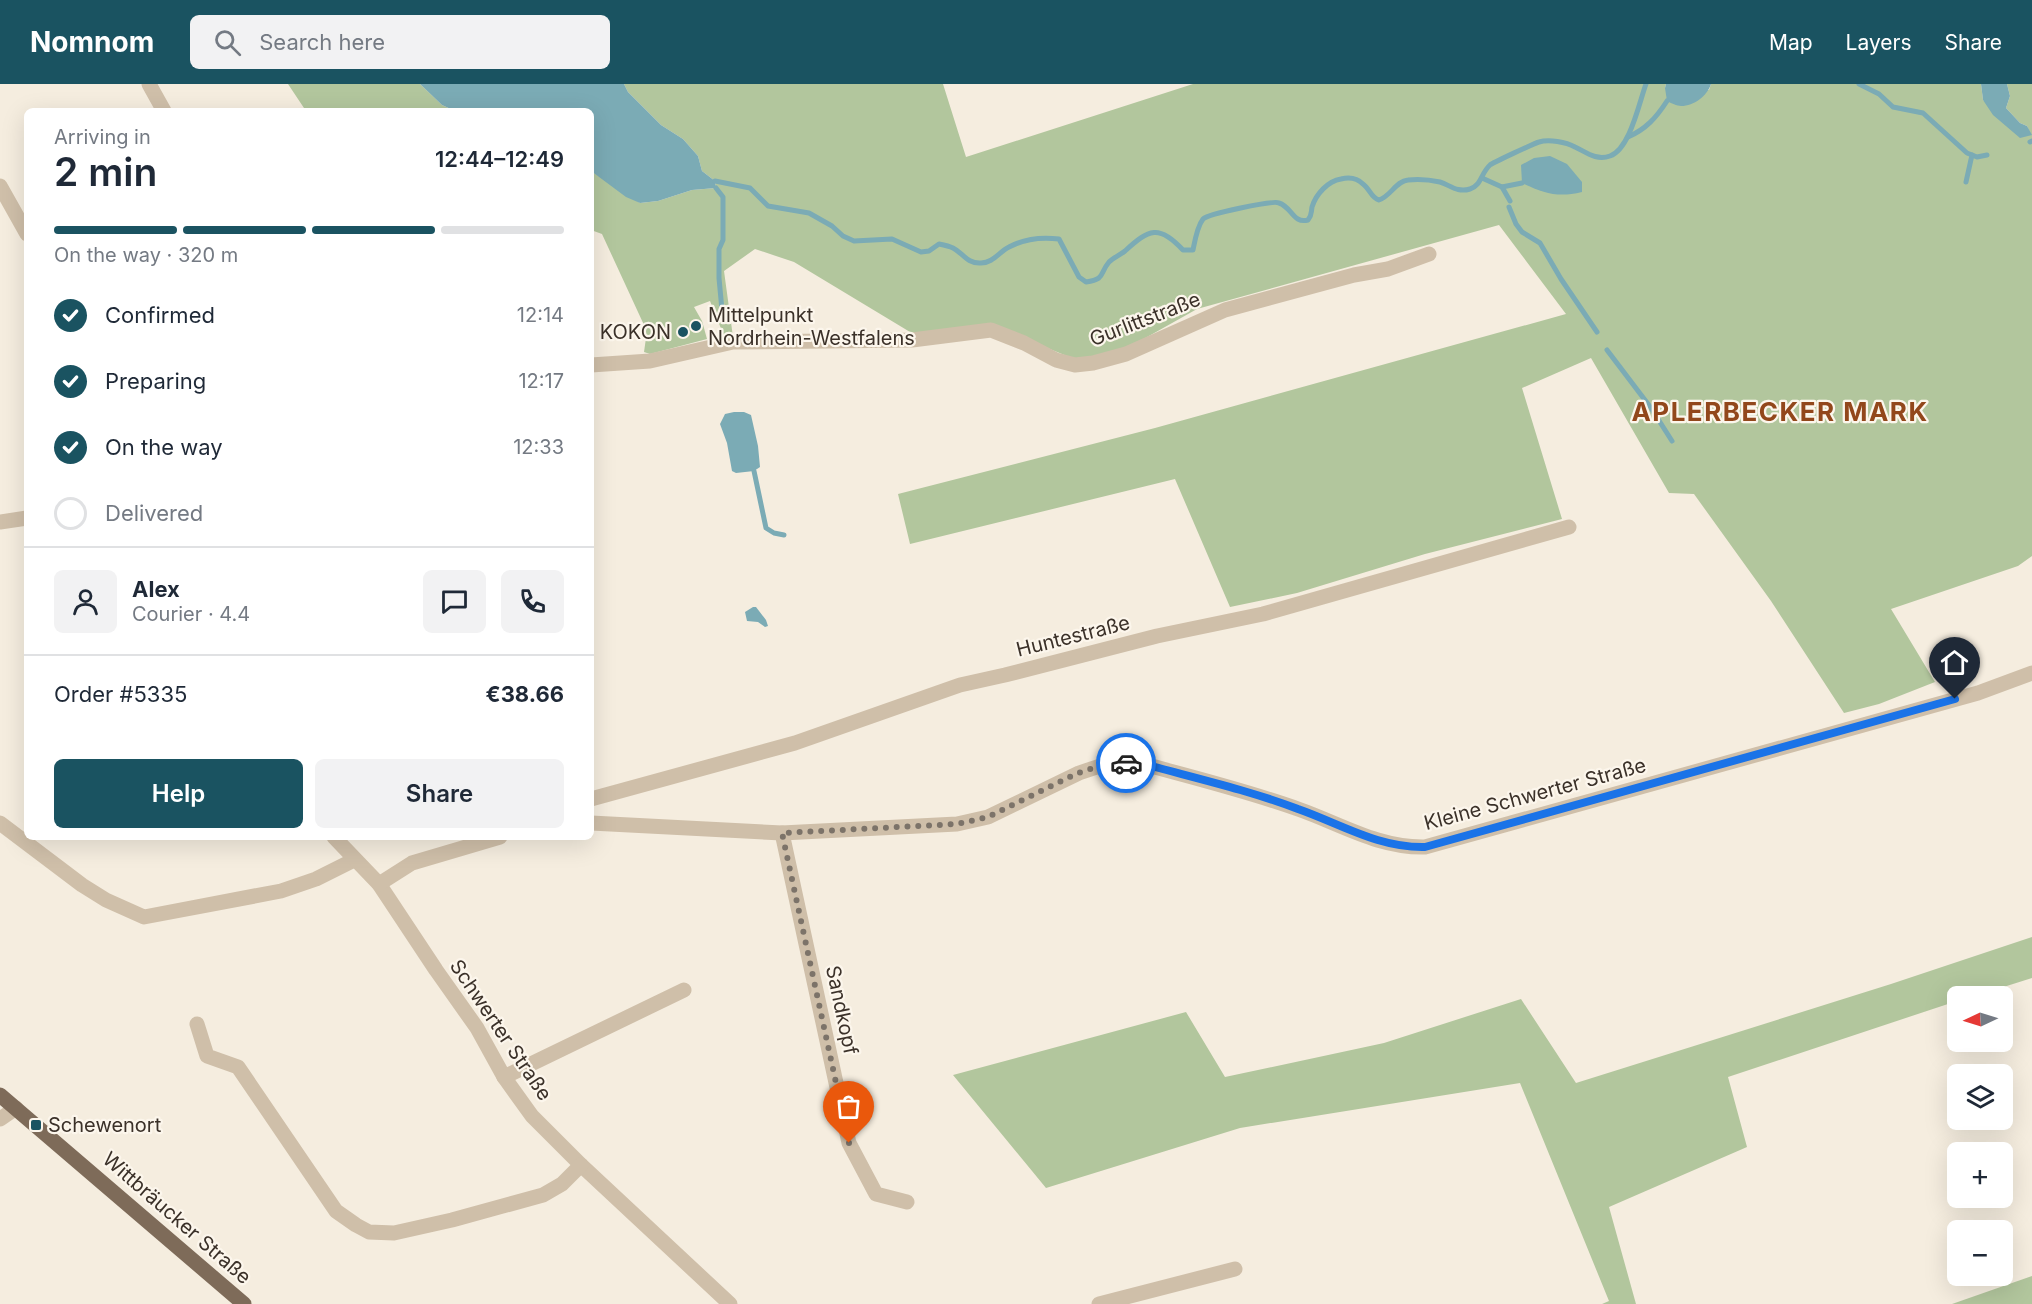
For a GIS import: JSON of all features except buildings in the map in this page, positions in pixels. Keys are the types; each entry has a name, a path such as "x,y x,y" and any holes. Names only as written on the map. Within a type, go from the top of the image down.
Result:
{"main road":[{"name":"Wittbräucker Straße","path":"0,1095 244,1304"}],"street":[{"path":"149,84 162,108"},
{"path":"0,186 24,229"},
{"name":"Gurlittstraße","path":"594,365 650,361 733,342 912,340 991,330 1024,343 1056,360 1075,364 1093,363 1126,354 1225,310 1354,275 1388,269 1429,254"},
{"path":"0,522 24,518"},
{"name":"Huntestraße","path":"594,798 795,743 960,685 1157,636 1263,614 1569,527"},
{"name":"Kleine Schwerter Straße","path":"594,823 782,833 957,824 988,817 1078,773 1100,766 1122,763 1144,764 1298,808 1379,842 1403,848 1425,847 1978,693 2032,673"},
{"path":"0,823 82,885 106,900 144,917 280,891 316,879 354,860"},
{"name":"Sandkopf","path":"782,833 849,1143 876,1194 907,1202"},
{"name":"Schwerter Straße","path":"337,840 379,884 435,970 477,1028 504,1077 532,1116 730,1304"},
{"path":"379,884 412,863 490,840"},
{"path":"504,1077 684,990"},
{"path":"197,1024 207,1056 238,1067 336,1211 369,1232 394,1233 543,1195 554,1190 581,1165"},
{"path":"0,1119 16,1108"},
{"path":"1099,1304 1235,1269"}],"green space":[{"path":"288,84 420,84 442,105 448,108 304,108"},
{"path":"624,84 943,84 966,157 1193,84 1666,84 1665,88 1709,90 1711,84 1981,84 1983,100 2031,135 2027,126 2020,123 2006,108 2010,96 2007,84 2032,84 2032,556 2018,566 1891,609 1935,682 1879,704 1844,713 1771,601 1694,494 1669,493 1591,358 1522,388 1562,519 1425,554 1297,593 1230,607 1175,479 910,544 898,494 1155,428 1566,314 1499,225 1197,309 1124,350 1094,358 1074,359 992,325 915,335 794,262 755,249 724,271 733,337 724,336 710,301 694,307 702,321 707,339 650,354 644,352 646,338 644,325 602,234 594,231 594,173 640,203 658,201 692,190 716,188 715,181 702,171 698,156 683,139 661,125 628,92"},
{"path":"2032,937 2032,978 2007,986 1947,986 1947,1004 1728,1077 1747,1147 1609,1207 1636,1304 1602,1304 1609,1301 1520,1083 1240,1128 1046,1188 953,1075 1186,1012 1225,1077 1384,1043 1521,999 1576,1083"},
{"path":"2032,1276 2032,1304 1952,1304 2003,1286 2013,1286 2013,1283"}],"water":[{"path":"420,84 624,84 628,92 661,125 683,139 698,156 702,171 715,181 716,188 692,190 658,201 640,203 626,197 594,173 594,108 448,108 442,105"},
{"path":"1666,84 1711,84 1699,100 1681,106 1667,101"},
{"path":"1981,84 2007,84 2010,96 2006,108 2020,123 2027,126 2032,135 2020,138 1993,115 1983,100"},
{"path":"1550,156 1567,164 1582,182 1582,192 1565,195 1551,194 1522,183 1521,165 1534,158"},
{"path":"734,412 751,415 760,467 754,471 736,473 732,471 727,443 720,424 725,414"},
{"path":"756,607 768,626 747,621 745,612"}],"waterway":[{"path":"715,181 750,188 768,206 809,213 854,241 892,239 921,252 929,251 939,244 957,250 976,263 985,263 1005,249 1027,240 1059,239 1079,277 1086,282 1099,278 1109,262 1141,238 1154,232 1167,236 1183,250 1193,250 1201,222 1216,214 1254,205 1279,203 1299,220 1308,220 1314,202 1320,193 1336,180 1350,178 1358,180 1379,200 1400,183 1408,180 1440,182 1457,189 1470,189 1476,185 1490,165 1543,141 1567,144 1596,157 1610,156 1617,152 1628,135 1646,84"},
{"path":"1859,84 1879,94 1893,107 1923,113 1967,153 1977,157 1987,155"},
{"path":"1628,137 1650,122 1667,101"},
{"path":"1966,182 1972,155"},
{"path":"1482,178 1502,187 1522,183"},
{"path":"1502,187 1510,201"},
{"path":"716,188 723,197 723,240 719,249 723,321"},
{"path":"1509,207 1522,232 1540,243 1597,332"},
{"path":"1607,350 1651,408 1672,441"},
{"path":"754,471 766,528 784,535"}],"way so far":[{"path":"849,1143 782,833 957,824 988,817 1078,773 1100,766 1126,763"}],"place":[{"name":"Mittelpunkt Nordrhein-Westfalens","path":"696,326"},
{"name":"KOKON","path":"683,332"},
{"name":"Schewenort","path":"36,1125"}],"district":[{"name":"APLERBECKER MARK","path":"1780,412"}],"route":[{"path":"1126,763 1144,764 1298,808 1379,842 1403,848 1425,847 1955,699"}]}
